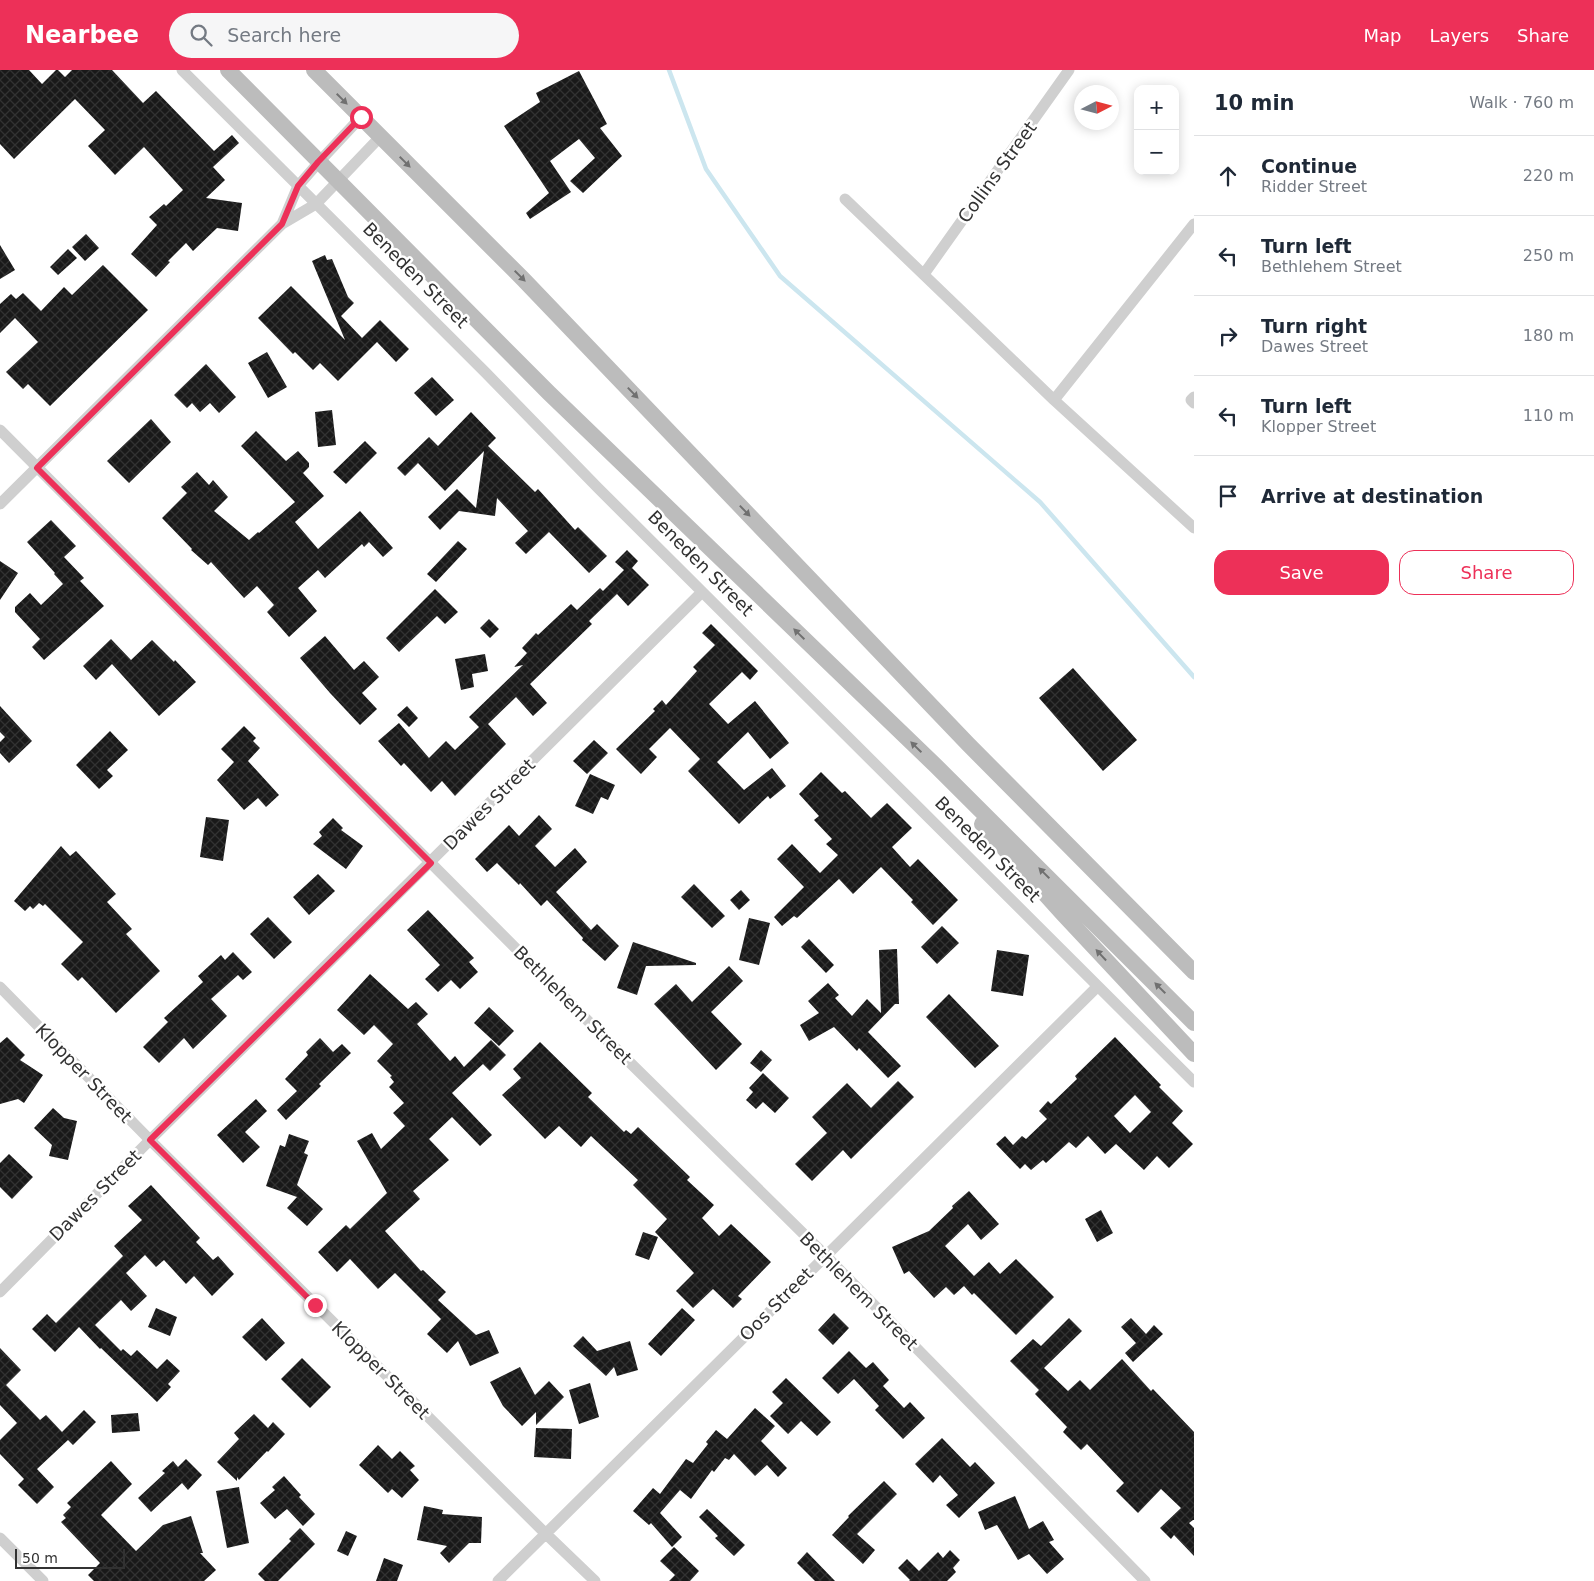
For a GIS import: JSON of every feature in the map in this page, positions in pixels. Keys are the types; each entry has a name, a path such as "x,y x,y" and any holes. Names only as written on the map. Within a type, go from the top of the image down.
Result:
{"main road":[{"name":"Beneden Street","path":"228,70 556,400 936,766 1194,1023"},
{"path":"314,70 523,279 968,744 1194,972"},
{"path":"936,766 991,837 1194,1054"}],"street":[{"name":"Beneden Street","path":"182,70 1194,1082"},
{"name":"Collins Street","path":"924,274 1070,70"},
{"path":"282,224 298,186 361,117"},
{"path":"0,504 282,224 316,204 380,137"},
{"path":"845,199 1054,400 1194,528"},
{"path":"1054,400 1194,224"},
{"path":"1194,397 1191,400 1194,403"},
{"name":"Bethlehem Street","path":"0,430 825,1256 1145,1581"},
{"name":"Dawes Street","path":"0,1292 150,1140 702,592"},
{"name":"Klopper Street","path":"0,987 150,1140 595,1581"},
{"name":"Oos Street","path":"498,1581 1097,987"},
{"path":"0,1538 43,1581"}],"building":[{"path":"0,70 29,70 42,84 56,70 65,77 72,70 112,70 143,103 156,91 214,151 232,135 239,143 213,167 225,180 206,198 242,203 238,231 217,228 193,251 186,243 168,261 170,262 156,277 131,254 157,225 149,217 164,204 166,206 183,190 144,147 115,175 88,146 105,130 75,99 14,159 0,144"},
{"path":"579,71 607,124 600,128 622,156 583,193 570,181 595,158 579,139 550,161 571,192 530,219 526,213 549,193 504,126 540,102 536,93"},
{"path":"86,234 99,248 85,261 72,247"},
{"path":"0,245 15,270 0,279"},
{"path":"68,249 77,258 58,275 50,267"},
{"path":"325,255 327,260 332,259 348,297 354,303 341,316 362,338 380,320 409,349 396,362 377,342 338,381 320,363 313,370 295,352 293,354 258,318 291,286 345,340 312,261"},
{"path":"103,265 148,310 50,406 28,384 23,389 6,372 38,342 15,318 0,333 0,304 11,294 16,299 23,293 41,311 64,287 72,295"},
{"path":"267,352 287,387 268,398 248,363"},
{"path":"206,364 236,397 219,413 210,403 200,412 192,403 187,408 174,395"},
{"path":"432,377 454,400 436,416 414,393"},
{"path":"332,410 336,445 318,447 315,412"},
{"path":"471,412 496,438 488,446 535,492 538,489 575,530 578,527 607,556 589,573 549,532 526,554 515,543 528,531 497,498 495,516 459,511 440,530 428,517 457,489 476,508 484,451 445,491 418,463 405,476 397,468 429,437 438,446"},
{"path":"151,419 171,442 129,483 107,461"},
{"path":"256,431 286,461 298,451 309,463 309,467 303,473 324,496 295,522 318,549 360,511 393,548 383,557 369,542 364,547 362,544 325,578 318,570 298,588 317,611 289,637 267,612 274,605 257,586 244,598 211,562 208,565 191,550 162,518 187,493 181,487 197,472 209,485 213,480 228,497 214,511 249,540 295,502 241,446"},
{"path":"365,441 377,453 346,484 333,472"},
{"path":"51,520 76,546 64,557 84,578 80,581 104,606 44,660 32,647 40,639 15,612 15,607 30,593 41,605 63,584 27,542"},
{"path":"458,541 467,549 436,582 427,574"},
{"path":"627,550 638,561 632,568 649,585 628,606 617,594 589,621 592,624 530,684 547,703 533,716 516,697 488,724 506,744 455,796 442,781 431,792 404,763 401,766 378,741 399,723 429,758 446,741 455,750 479,727 469,717 523,665 514,667 527,653 522,648 536,633 538,635 571,604 577,610 600,588 603,591 624,570 615,562"},
{"path":"0,561 18,573 0,600"},
{"path":"435,589 458,612 445,624 437,616 399,652 386,638"},
{"path":"489,619 499,629 490,638 480,628"},
{"path":"711,624 758,671 750,680 742,672 709,704 728,724 755,701 789,743 770,759 748,732 717,762 744,790 772,768 786,786 770,799 768,796 739,824 688,771 700,759 670,728 649,749 657,757 641,774 616,749 655,711 653,709 662,700 666,705 697,671 693,667 715,645 702,633"},
{"path":"325,636 354,670 364,661 379,677 362,693 377,709 360,725 300,658"},
{"path":"111,639 131,660 152,640 196,682 159,716 112,664 96,680 83,666"},
{"path":"485,654 488,671 472,674 474,687 461,690 455,659"},
{"path":"1073,668 1137,740 1103,771 1039,698"},
{"path":"0,706 32,741 9,763 0,753 0,742 5,737 0,732"},
{"path":"407,706 418,718 409,727 397,715"},
{"path":"244,726 256,738 253,741 260,748 248,761 279,795 266,807 258,798 244,810 217,780 234,762 221,749"},
{"path":"110,731 128,750 107,770 113,776 99,789 76,765"},
{"path":"594,740 608,753 587,774 573,761"},
{"path":"821,772 842,793 845,791 871,818 887,803 912,828 892,847 910,867 918,859 958,900 933,925 911,902 913,900 881,867 853,894 839,879 797,918 794,916 782,926 774,917 804,887 777,859 792,844 820,873 838,855 826,844 832,839 814,820 819,816 799,794"},
{"path":"590,774 615,785 608,800 601,797 593,814 575,806"},
{"path":"539,815 552,829 535,846 555,867 575,848 587,862 556,892 591,930 597,924 619,946 605,961 582,940 583,938 547,900 541,906 520,883 519,885 497,863 487,872 475,859 509,825 519,836"},
{"path":"206,817 229,820 223,861 200,857"},
{"path":"333,818 343,828 341,830 363,846 346,869 313,844 322,836 319,832"},
{"path":"61,846 70,856 76,851 116,894 107,902 132,929 126,934 160,971 116,1013 82,977 78,981 61,964 83,942 45,904 43,906 39,903 33,909 30,906 25,911 14,901"},
{"path":"318,874 335,891 309,915 293,897"},
{"path":"694,884 725,916 712,928 681,897"},
{"path":"741,890 750,900 739,910 730,900"},
{"path":"428,910 474,958 469,962 478,972 460,989 451,980 438,992 425,979 440,965 407,930"},
{"path":"268,917 292,942 274,959 250,934"},
{"path":"749,918 770,923 759,965 739,960"},
{"path":"942,926 959,943 937,964 921,947"},
{"path":"809,939 834,965 826,973 801,947"},
{"path":"633,942 696,963 696,965 646,966 637,995 617,988"},
{"path":"897,949 899,1004 895,1004 868,1032 901,1066 888,1078 859,1048 857,1051 834,1027 809,1041 800,1025 819,1013 808,1001 828,983 839,995 835,998 852,1016 867,999 881,1013 879,950"},
{"path":"997,950 1029,955 1023,996 991,991"},
{"path":"233,952 252,972 243,980 238,975 211,999 227,1016 193,1049 184,1038 159,1063 143,1047 168,1022 164,1018 203,982 198,976 221,955 225,960"},
{"path":"729,966 743,981 711,1012 742,1044 716,1070 654,1004 676,984 692,1002"},
{"path":"370,974 408,1009 416,1002 428,1014 417,1024 450,1061 455,1056 464,1067 491,1040 506,1055 490,1071 483,1064 452,1093 492,1135 480,1146 452,1117 429,1139 449,1160 413,1191 420,1199 385,1231 421,1271 423,1270 446,1292 438,1300 476,1335 489,1330 499,1353 470,1366 458,1341 447,1353 427,1334 441,1319 395,1273 378,1289 350,1259 337,1272 318,1252 346,1225 350,1229 387,1193 357,1141 372,1133 381,1149 405,1126 393,1113 404,1103 389,1087 394,1082 390,1077 392,1076 377,1061 393,1044 374,1025 364,1035 337,1010"},
{"path":"949,994 999,1046 975,1068 926,1017"},
{"path":"489,1007 514,1031 499,1046 474,1023"},
{"path":"7,1037 25,1055 20,1060 43,1075 24,1103 18,1099 0,1104 0,1043"},
{"path":"1115,1037 1183,1111 1172,1123 1193,1144 1169,1168 1157,1156 1144,1170 1116,1144 1105,1154 1088,1136 1076,1148 1069,1142 1046,1163 1043,1160 1031,1170 1025,1164 1020,1169 996,1144 1005,1136 1013,1145 1022,1136 1026,1139 1047,1119 1039,1111 1048,1101 1051,1104 1077,1079 1075,1076","holes":["1135,1095 1151,1112 1130,1133 1114,1116"]},
{"path":"320,1038 333,1052 342,1044 351,1053 286,1120 277,1110 297,1091 285,1079 308,1055 306,1052"},
{"path":"540,1042 592,1093 588,1097 624,1132 626,1130 631,1134 638,1127 690,1177 687,1180 714,1205 702,1218 719,1236 731,1224 771,1262 738,1296 742,1299 733,1308 713,1289 693,1308 676,1291 694,1273 655,1232 667,1219 633,1185 638,1180 591,1136 581,1147 559,1126 545,1139 502,1095 521,1078 513,1069"},
{"path":"761,1050 772,1060 761,1072 750,1063"},
{"path":"763,1073 789,1098 775,1113 763,1102 756,1109 746,1100 753,1092 749,1088"},
{"path":"898,1081 914,1097 851,1159 843,1150 812,1181 795,1164 827,1133 812,1117 847,1083 871,1108"},
{"path":"256,1099 267,1111 245,1132 260,1147 243,1163 217,1135"},
{"path":"53,1108 64,1118 77,1121 68,1160 49,1156 52,1145 34,1128"},
{"path":"289,1134 309,1141 304,1153 308,1155 297,1185 323,1209 307,1226 287,1208 297,1197 266,1186 280,1145 285,1147"},
{"path":"9,1154 33,1177 12,1199 0,1187 0,1163"},
{"path":"151,1185 200,1238 196,1242 213,1260 218,1256 234,1274 212,1296 194,1276 186,1284 164,1260 156,1267 145,1255 126,1273 147,1296 131,1311 121,1300 95,1325 121,1351 123,1349 131,1356 137,1350 157,1369 167,1359 180,1371 168,1384 171,1387 157,1402 79,1327 55,1352 32,1329 47,1314 56,1323 123,1256 114,1246 142,1220 128,1206"},
{"path":"969,1191 999,1224 981,1240 968,1224 945,1246 974,1276 989,1262 1000,1274 1016,1259 1054,1297 1016,1335 974,1293 972,1295 964,1286 954,1295 946,1287 934,1298 909,1271 904,1274 892,1247 929,1231"},
{"path":"1101,1210 1113,1233 1097,1242 1085,1219"},
{"path":"643,1232 658,1237 649,1260 635,1255"},
{"path":"156,1308 177,1317 170,1336 148,1327"},
{"path":"682,1308 695,1320 661,1356 648,1344"},
{"path":"834,1313 849,1328 833,1345 818,1330"},
{"path":"262,1318 285,1343 266,1361 242,1337"},
{"path":"1069,1318 1082,1331 1044,1368 1068,1391 1080,1380 1090,1390 1122,1359 1151,1391 1153,1389 1194,1432 1194,1520 1189,1523 1194,1528 1194,1556 1174,1535 1171,1539 1160,1528 1181,1508 1161,1489 1138,1513 1116,1491 1124,1483 1087,1444 1081,1450 1063,1432 1067,1427 1035,1394 1039,1390 1010,1361 1033,1339 1041,1346"},
{"path":"1131,1318 1146,1334 1154,1325 1163,1334 1133,1362 1125,1353 1136,1343 1121,1327"},
{"path":"583,1336 597,1351 630,1341 638,1370 617,1376 614,1367 606,1376 573,1346"},
{"path":"0,1348 21,1370 6,1385 40,1420 46,1415 62,1432 84,1410 96,1422 73,1445 68,1440 37,1469 54,1487 37,1504 18,1485 24,1479 0,1454 0,1440 17,1423 0,1405"},
{"path":"849,1351 866,1368 873,1362 889,1380 883,1386 904,1408 910,1402 925,1418 903,1439 875,1410 879,1406 854,1379 838,1394 822,1378"},
{"path":"302,1358 331,1387 310,1408 281,1379"},
{"path":"520,1367 535,1395 549,1381 564,1397 536,1425 536,1412 522,1426 503,1406 490,1382"},
{"path":"786,1378 831,1422 817,1436 801,1421 788,1434 770,1416 783,1403 772,1392"},
{"path":"590,1383 599,1417 579,1424 569,1390"},
{"path":"755,1408 775,1426 761,1441 787,1468 778,1477 767,1465 755,1476 734,1454 729,1460 725,1458 714,1472 712,1470 691,1499 680,1490 660,1513 682,1537 672,1547 651,1523 649,1525 633,1511 653,1488 660,1494 686,1459 693,1463 716,1430 727,1439"},
{"path":"138,1413 140,1431 112,1433 111,1415"},
{"path":"254,1414 268,1428 273,1422 285,1434 239,1480 237,1477 237,1481 217,1462 239,1439 234,1433"},
{"path":"536,1428 572,1429 571,1459 534,1457"},
{"path":"942,1438 970,1467 975,1462 995,1483 959,1518 946,1505 958,1495 940,1475 933,1483 915,1464"},
{"path":"378,1445 392,1459 400,1451 415,1466 410,1470 419,1480 402,1498 392,1489 388,1493 359,1465"},
{"path":"186,1459 202,1475 188,1490 182,1483 151,1512 138,1498 165,1473 162,1471 173,1461 178,1467"},
{"path":"111,1461 132,1484 101,1515 136,1551 163,1525 191,1516 203,1553 200,1553 216,1570 204,1581 94,1581 88,1575 100,1563 61,1522 66,1518 63,1515 71,1507 67,1503"},
{"path":"284,1476 301,1495 299,1497 315,1514 303,1526 287,1509 275,1519 260,1503 275,1490 272,1487"},
{"path":"884,1481 897,1494 857,1534 875,1550 863,1564 832,1535 848,1516"},
{"path":"239,1487 249,1543 227,1548 216,1491"},
{"path":"1015,1496 1029,1529 1043,1521 1054,1540 1049,1542 1064,1559 1047,1574 1029,1554 1018,1560 997,1525 985,1530 978,1512"},
{"path":"424,1506 443,1510 442,1514 482,1517 481,1543 469,1543 449,1563 440,1553 447,1546 417,1540"},
{"path":"707,1509 745,1545 734,1556 715,1538 718,1536 699,1517"},
{"path":"300,1528 315,1544 278,1581 265,1581 258,1574 291,1541 289,1539"},
{"path":"346,1531 357,1536 348,1556 337,1551"},
{"path":"674,1547 699,1571 690,1581 669,1581 675,1575 660,1561"},
{"path":"950,1550 960,1560 953,1568 956,1572 947,1581 909,1581 898,1568 907,1559 919,1571 938,1552 943,1558"},
{"path":"807,1552 835,1581 815,1581 797,1563"},
{"path":"384,1558 403,1565 397,1581 376,1581"}],"waterway":[{"path":"669,70 706,169 780,276 1040,502 1194,677"}],"route":[{"path":"315,1305 150,1140 431,863 37,468 282,224 298,186 361,117"}]}
